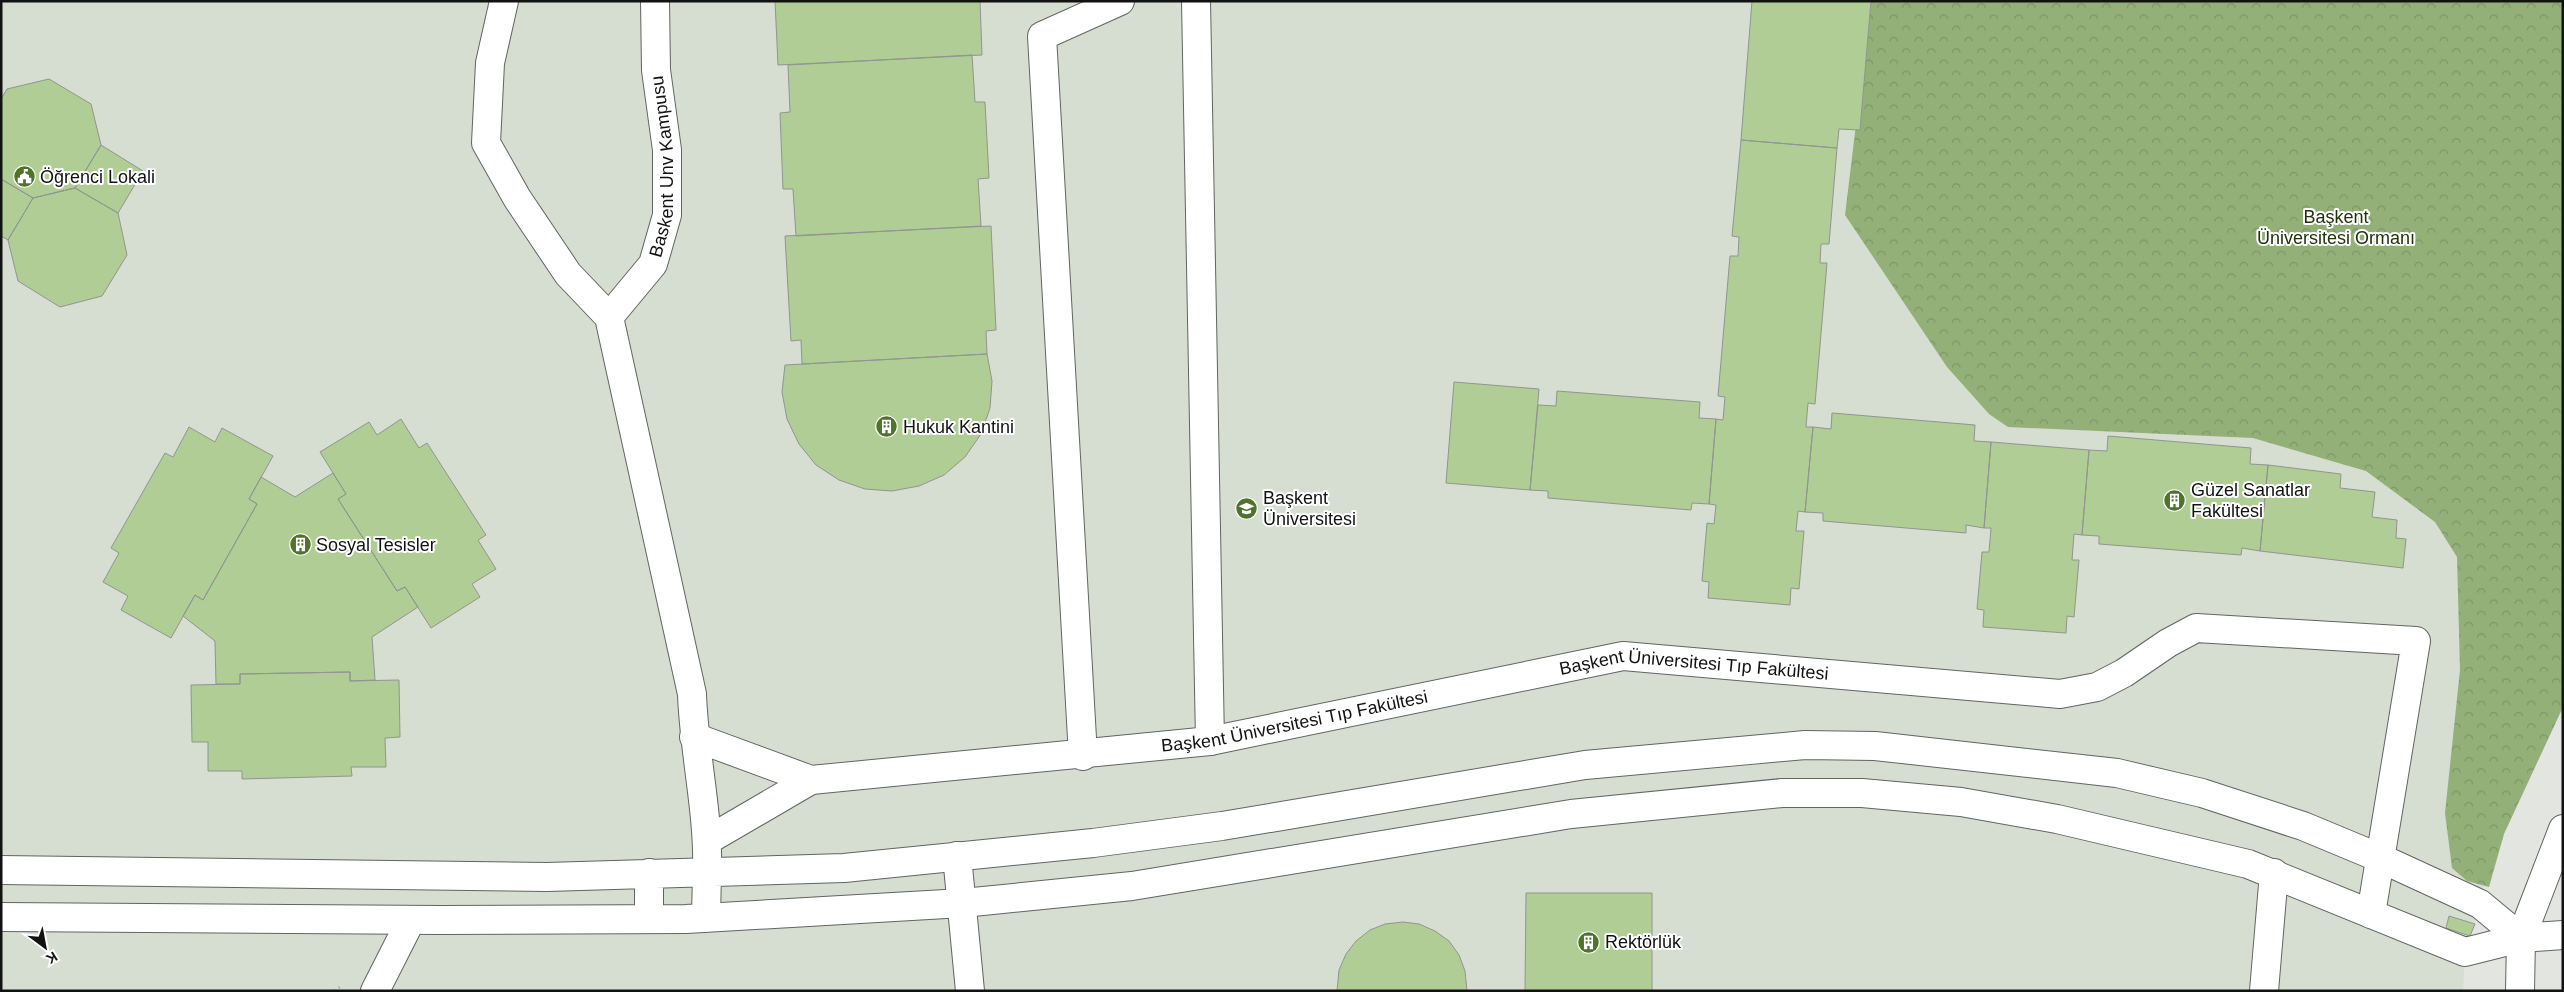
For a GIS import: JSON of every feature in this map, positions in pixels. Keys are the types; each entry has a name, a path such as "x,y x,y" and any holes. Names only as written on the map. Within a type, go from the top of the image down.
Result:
{"street":[{"path":"504,1 490,62 486,143 517,198 568,274 609,317 692,694 694,736 708,840 706,918"},
{"name":"Baskent Unv Kampusu","path":"609,317 654,264 668,214 666,150 656,70 655,1"},
{"path":"1083,756 1042,36 1120,1"},
{"path":"1196,1 1210,742"},
{"name":"Başkent Üniversitesi Tıp Fakültesi","path":"694,736 810,780 1083,756 1210,742 1623,656 2060,694 2097,687 2124,673 2168,643 2196,628 2416,641 2370,914"},
{"path":"1,870 547,877 844,868 1093,843 1222,826 1585,765 1805,745 1875,746 2117,773 2202,793 2303,826 2380,858 2480,904 2521,938"},
{"path":"708,840 810,780"},
{"path":"1,917 411,920 649,919 706,918 963,903 1132,886 1570,814 1782,793 1862,793 1960,802 2057,819 2248,864 2465,952 2521,938 2563,935"},
{"path":"2520,991 2521,938 2563,829"},
{"path":"957,856 970,991"},
{"path":"649,874 649,919"},
{"path":"2264,991 2274,874"},
{"path":"375,991 411,920"}],"shaded area":[{"name":"Başkent Üniversitesi","path":"1,1 2450,1 2502,120 2483,895 2465,952 2463,991 1,991"}],"green space":[{"name":"Başkent Üniversitesi Ormanı","path":"1871,1 2563,1 2563,707 2504,834 2489,887 2467,881 2452,868 2445,813 2460,670 2457,557 2435,522 2366,471 2253,438 2008,427 1989,414 1947,367 1845,215"}],"building":[{"path":"775,1 980,1 982,55 778,65"},
{"path":"1752,1 1871,1 1860,130 1839,129 1837,148 1741,140"},
{"path":"972,55 975,102 985,102 989,178 978,179 981,226 796,236 793,189 783,189 780,113 790,112 788,65"},
{"path":"49,79 91,104 101,145 75,188 33,198 1,179 1,99 7,89"},
{"path":"1741,140 1837,148 1829,244 1821,244 1820,263 1827,263 1815,404 1808,403 1806,427 1813,427 1805,512 1798,511 1796,531 1804,531 1799,589 1791,588 1790,605 1708,598 1709,582 1702,581 1707,523 1714,524 1716,505 1709,504 1716,419 1723,420 1725,397 1718,396 1730,256 1738,256 1739,237 1732,236"},
{"path":"101,145 143,171 118,213 75,188"},
{"path":"1,179 33,198 8,240 1,236"},
{"path":"75,188 118,213 127,255 102,296 60,307 18,281 8,240 33,198"},
{"path":"991,226 996,330 986,331 987,354 802,364 801,340 791,341 785,236"},
{"name":"Hukuk Kantini","path":"987,354 992,381 990,408 981,434 965,457 944,475 919,486 892,491 865,489 839,480 816,465 799,444 787,419 782,392 785,365"},
{"path":"1454,382 1539,389 1530,490 1446,483"},
{"path":"1557,391 1700,402 1699,418 1716,419 1709,504 1692,503 1691,510 1548,498 1548,491 1530,490 1538,405 1556,406"},
{"path":"1832,413 1975,425 1974,441 1991,442 1984,528 1966,525 1966,533 1823,521 1823,513 1805,512 1813,427 1831,429"},
{"path":"401,419 419,448 427,443 486,535 478,540 496,569 472,584 480,597 431,628 405,587 397,591 338,499 346,494 320,452 369,422 377,435"},
{"path":"189,427 215,442 222,428 273,456 249,499 257,504 203,600 195,595 171,638 121,610 128,596 103,582 119,553 111,548 165,453 173,457"},
{"name":"Güzel Sanatlar Fakültesi","path":"2108,436 2251,448 2250,464 2268,465 2260,551 2242,548 2241,555 2099,544 2099,536 2082,535 2089,450 2107,451"},
{"path":"1991,442 2089,450 2082,535 2074,534 2072,560 2079,560 2074,617 2067,616 2066,633 1983,627 1984,610 1977,609 1982,552 1989,552 1991,528 1984,528"},
{"path":"2268,465 2341,474 2340,488 2375,492 2372,517 2397,520 2396,538 2406,539 2403,568 2260,551"},
{"name":"Sosyal Tesisler","path":"333,473 346,494 338,499 397,591 405,587 418,607 372,637 375,680 350,681 350,672 240,674 240,684 216,684 215,641 183,616 195,595 203,600 257,504 249,499 261,477 295,497"},
{"path":"350,672 350,681 399,680 400,737 385,738 386,767 351,767 352,776 242,779 242,771 208,771 208,742 192,742 191,685 240,684 240,674"},
{"name":"Rektörlük","path":"1526,893 1652,893 1652,991 1525,991"},
{"path":"2449,916 2475,924 2470,936 2446,928"},
{"path":"1403,922 1419,924 1435,931 1449,941 1459,955 1465,971 1467,991 1337,991 1339,970 1346,954 1356,941 1370,930 1385,924"}],"place":[{"name":"Öğrenci Lokali","path":"24,177"},
{"name":"Hukuk Kantini","path":"887,427"},
{"name":"Güzel Sanatlar Fakültesi","path":"2175,500"},
{"name":"Başkent Üniversitesi","path":"1247,508"},
{"name":"Sosyal Tesisler","path":"300,545"},
{"name":"Rektörlük","path":"1589,942"}]}
